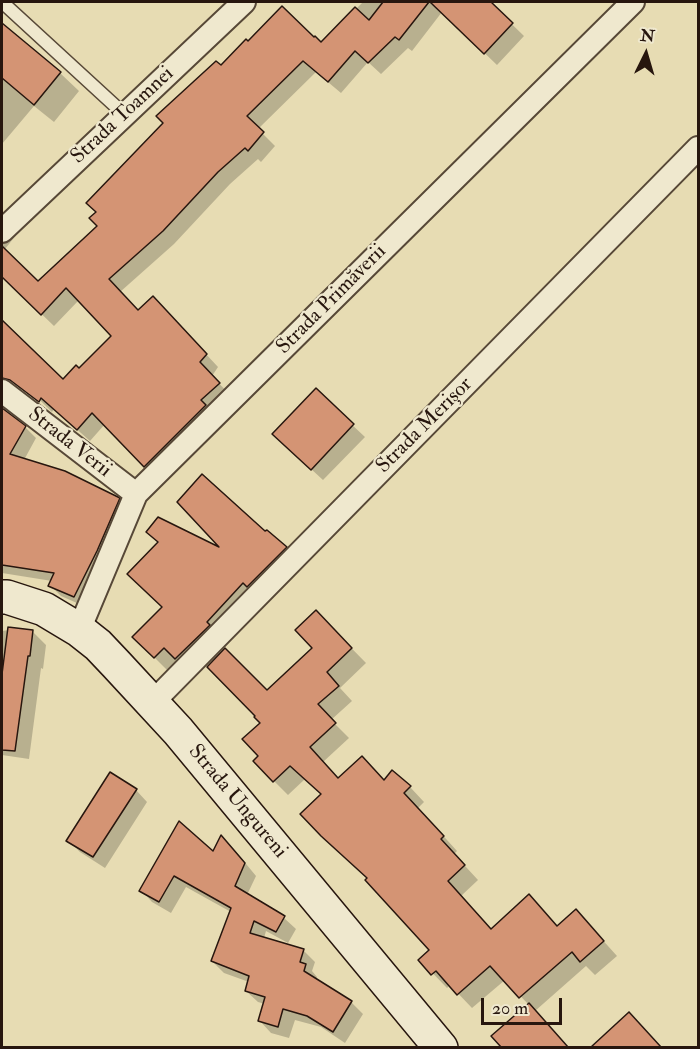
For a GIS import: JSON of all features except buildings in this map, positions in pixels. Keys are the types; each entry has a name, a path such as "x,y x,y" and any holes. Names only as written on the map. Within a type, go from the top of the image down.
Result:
{"main road":[{"name":"Strada Ungureni","path":"2,597 44,609 79,630 98,645 185,740 441,1047"}],"street":[{"name":"Strada Toamnei","path":"2,231 244,2"},
{"name":"Strada Primăverii","path":"79,630 136,494 633,2"},
{"name":"Strada Merișor","path":"152,703 699,148"},
{"name":"Strada Verii","path":"2,391 136,494"}],"lane":[{"path":"2,2 124,114"}]}
